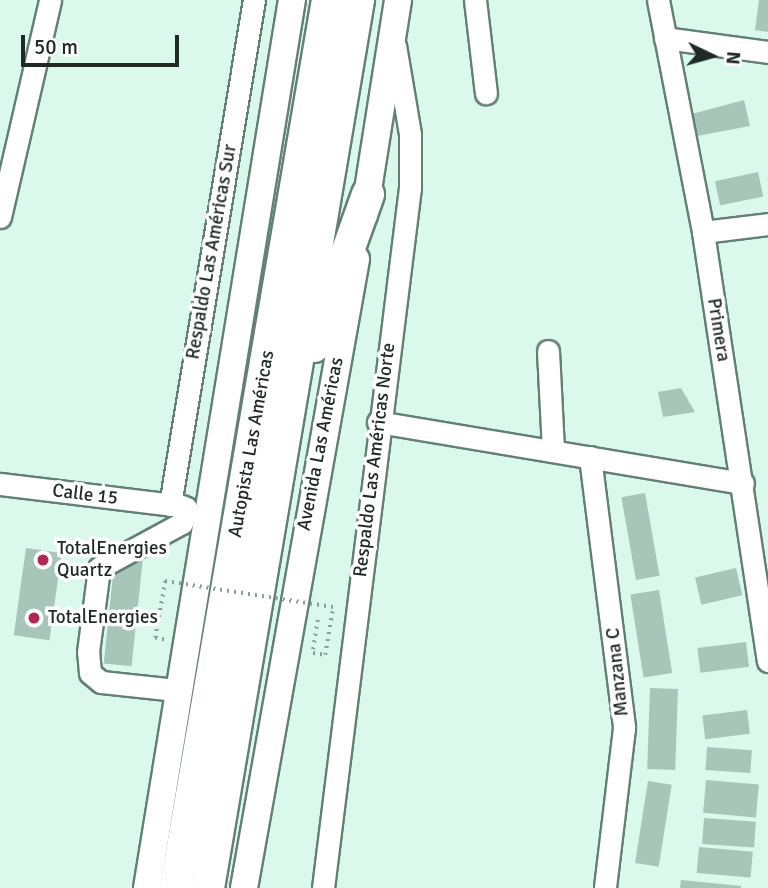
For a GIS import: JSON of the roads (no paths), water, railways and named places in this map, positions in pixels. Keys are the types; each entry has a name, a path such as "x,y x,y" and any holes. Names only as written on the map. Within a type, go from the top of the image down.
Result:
{"highway":[{"name":"Autopista Las Américas","path":"176,888 328,0"},
{"name":"Autopista Las Américas","path":"208,888 358,0"},
{"path":"285,426 368,194"}],"main road":[{"path":"147,888 176,690 187,507 292,0"},
{"name":"Avenida Las Américas","path":"244,888 368,194 398,0"}],"street":[{"path":"0,217 51,0"},
{"name":"Respaldo Las Américas Sur","path":"187,507 254,0"},
{"path":"474,0 486,93"},
{"name":"Primera","path":"659,0 703,232 767,647"},
{"name":"Respaldo Las Américas Norte","path":"323,888 378,422 410,188 410,134 393,33"},
{"path":"665,38 768,52"},
{"path":"703,232 768,224"},
{"path":"548,351 553,451"},
{"path":"378,422 743,483"},
{"name":"Manzana C","path":"590,457 624,728 606,888"},
{"name":"Calle 15","path":"0,484 187,507"},
{"path":"176,690 101,682 90,673 88,652 99,568 182,523 187,507"}],"place":[{"name":"TotalEnergies Quartz","path":"43,560"},
{"name":"TotalEnergies","path":"34,618"}]}
